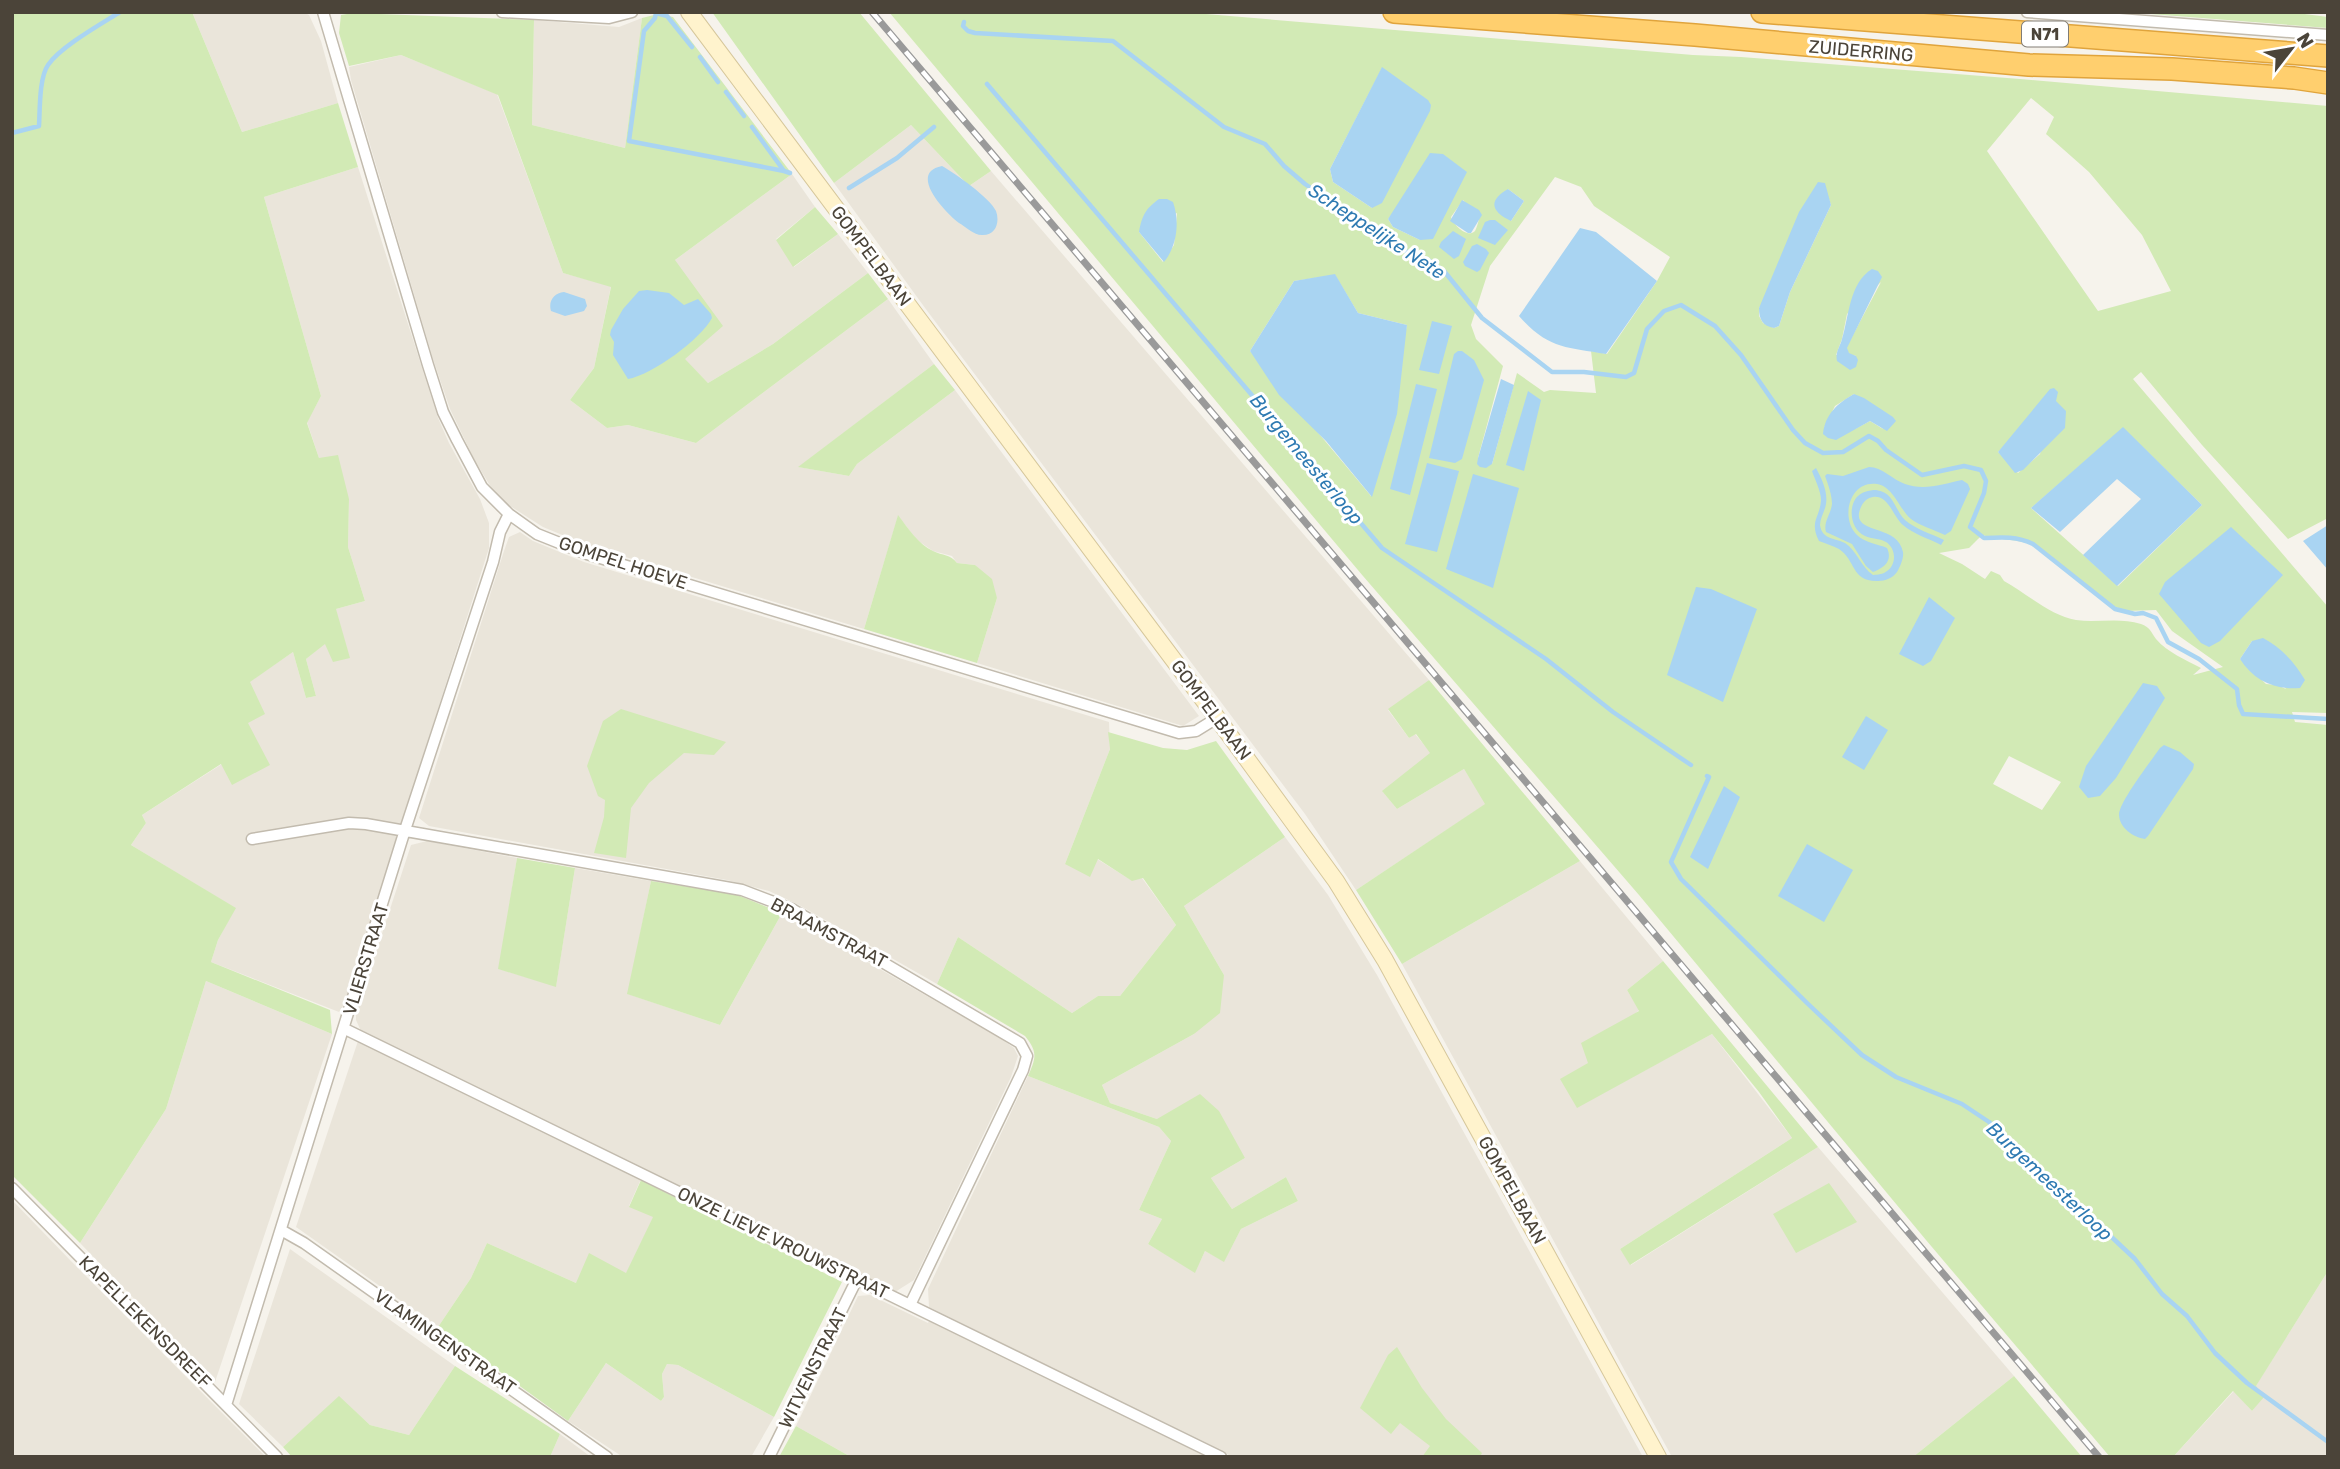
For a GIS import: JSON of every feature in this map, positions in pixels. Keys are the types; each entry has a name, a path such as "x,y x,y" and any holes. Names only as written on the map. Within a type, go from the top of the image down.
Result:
{"highway":[{"name":"ZUIDERRING","path":"1394,12 2029,65 2172,69 2328,83"},
{"name":"ZUIDERRING","path":"1762,12 2328,56"}],"street":[{"name":"GOMPEL HOEVE","path":"323,12 443,412 482,487 509,514 537,534 587,554 1179,733 1196,731 1217,718"},
{"path":"502,12 609,18 632,12"},
{"name":"GOMPELBAAN","path":"689,12 1336,881 1385,960 1658,1457"},
{"path":"2027,12 2328,35"},
{"name":"VLIERSTRAAT","path":"226,1405 405,830 493,562 500,532 509,514"},
{"name":"BRAAMSTRAAT","path":"252,839 349,823 405,830 742,890 792,909 1020,1043 1027,1056 1023,1070 910,1305"},
{"name":"ONZE LIEVE VROUWSTRAAT","path":"345,1029 1221,1457"},
{"name":"KAPELLEKENSDREEF","path":"12,1188 277,1457"},
{"name":"VLAMINGENSTRAAT","path":"281,1230 304,1243 607,1457"},
{"name":"WITVENSTRAAT","path":"769,1457 857,1279"}],"shaded area":[{"path":"192,12 303,12 309,15 321,41 338,103 242,132"},
{"path":"642,18 625,148 532,125 534,20 619,27"},
{"path":"401,55 497,94 563,273 611,286 594,368 570,400 607,428 628,425 696,443 888,299 934,364 799,467 849,476 857,464 955,390 1199,716 1183,726 977,663 997,598 975,565 957,563 952,556 933,551 917,540 898,516 864,629 589,546 543,527 507,504 492,489 474,459 450,409 351,80 349,67"},
{"path":"911,125 969,186 991,171 1429,680 1388,710 1409,738 1415,734 1431,753 1383,792 1397,809 1464,769 1486,804 1356,890 1305,814 834,183"},
{"path":"358,167 438,418 480,499 489,523 489,548 344,1005 339,1012 211,962 218,940 235,908 131,845 146,823 142,815 222,764 248,722 249,682 293,652 306,698 316,696 306,659 325,643 336,609 365,601 348,547 349,499 319,458 307,422 321,396 264,197"},
{"path":"792,174 815,207 776,239 794,267 838,234 868,273 773,344 708,383 684,359 675,260"},
{"path":"520,532 533,541 584,562 1109,722 1110,749 1065,864 1097,859 1131,880 1142,878 1176,925 1120,996 1098,996 1072,1013 958,937 937,984 799,905 769,891 727,880 429,826 419,818 504,551 509,537"},
{"path":"1285,837 1328,895 1377,975 1643,1457 1233,1457 929,1307 928,1289 1028,1076 1159,1127 1171,1141 1139,1210 1162,1219 1148,1244 1195,1272 1205,1251 1224,1261 1241,1229 1298,1201 1286,1177 1232,1209 1211,1178 1245,1158 1157,1119 1110,1103 1102,1085 1194,1034 1224,975 1184,906"},
{"path":"427,841 517,858 499,969 556,986 575,868 651,881 628,994 720,1025 782,913 1014,1048 1018,1056 1011,1077 914,1280 895,1292 361,1031 356,1013 411,845"},
{"path":"1580,861 1663,961 1627,990 1639,1010 1588,1063 1577,1107 1712,1034 1792,1138 1620,1249 1631,1265 1818,1147 2014,1376 1913,1457 1672,1457 1402,964"},
{"path":"206,981 332,1034 215,1382 80,1243 166,1109"},
{"path":"358,1041 641,1179 629,1206 654,1216 626,1274 576,1283 487,1243 471,1278 438,1327 296,1227"},
{"path":"12,1200 69,1259 266,1457 12,1457"},
{"path":"290,1249 455,1366 409,1435 370,1425 339,1397 283,1447 239,1404"},
{"path":"2328,1271 2328,1457 2173,1457 2234,1391 2252,1411 2263,1397 2255,1387"},
{"path":"870,1295 1209,1457 851,1457 796,1426 858,1296"},
{"path":"606,1363 661,1401 664,1397 662,1374 667,1364 678,1365 774,1417 751,1457 623,1457 568,1421"},
{"path":"560,1434 591,1457 550,1457"}],"green space":[{"path":"12,12 192,12 242,132 338,103 358,167 264,197 321,396 307,423 319,458 338,455 349,499 348,547 365,601 336,609 350,658 333,662 325,644 306,659 316,696 306,698 293,652 250,682 265,714 248,723 270,765 232,785 221,764 142,815 146,823 131,845 236,908 218,940 211,962 330,1010 332,1034 206,981 166,1109 80,1243 12,1175"},
{"path":"712,12 859,12 991,171 969,186 911,125 834,183"},
{"path":"889,12 1182,12 2328,106 2328,518 2288,539 2202,445 2141,372 2133,379 2328,607 2328,713 2292,712 2295,722 2328,725 2328,1271 2256,1386 2264,1397 2252,1411 2233,1391 2173,1457 2110,1457 1639,895 1363,576","holes":["1382,68 1372,208 1333,182 1330,169","2031,98 2054,117 2046,134 2089,172 2142,235 2171,291 2098,311 1987,151","1555,177 1581,187 1594,206 1670,257 1657,281 1607,354 1591,351 1596,393 1550,390 1544,392 1517,373 1492,464 1478,458 1503,366 1476,339 1471,325 1490,266","1508,189 1524,201 1511,221","1827,194 1831,205 1790,292 1779,326 1774,328 1763,323 1759,308","1463,200 1479,219 1472,233 1464,232 1451,217","1395,210 1420,240 1393,227 1388,219","1177,213 1174,245 1163,262 1139,232","1335,275 1358,313 1407,325 1371,496 1250,351 1294,281","1881,282 1846,348 1849,354 1856,356 1836,355 1847,314","1854,394 1883,429 1870,421 1855,429 1824,428 1835,406","2056,395 2040,454 2018,473 1998,452","2123,428 2202,505 2118,586 2031,508","1982,535 2030,544 2113,606 2126,611 2156,610 2172,631 2223,667 2193,675 2201,668 2166,648 2144,625 2125,621 2084,621 2067,618 2039,604 2004,581 2000,575 1991,571 1985,579 1939,553 1969,548","2252,641 2286,689 2266,684 2240,659","2009,756 2061,782 2042,810 1993,784"]},
{"path":"2125,12 2289,12 2328,17 2328,28"},
{"path":"353,13 534,20 532,125 625,148 642,18 658,14 673,17 792,174 675,260 723,326 685,359 708,383 773,344 868,273 888,299 696,443 628,425 607,428 570,400 594,368 611,287 563,273 498,95 401,55 349,66 339,33 341,15"},
{"path":"815,207 838,234 793,267 776,240"},
{"path":"934,364 955,390 857,464 849,476 798,467"},
{"path":"898,515 928,548 957,563 975,565 992,579 997,598 977,663 864,629"},
{"path":"1429,680 1580,861 1402,964 1356,890 1485,804 1464,769 1397,809 1382,791 1430,753 1416,734 1409,738 1388,709"},
{"path":"621,709 726,742 714,755 684,753 649,783 631,808 626,858 594,853 604,817 605,800 598,796 587,766 603,721"},
{"path":"1108,732 1163,748 1187,750 1216,741 1285,837 1184,906 1224,975 1220,1013 1194,1034 1102,1085 1110,1103 1157,1119 1200,1094 1219,1111 1245,1158 1211,1178 1232,1209 1286,1177 1298,1201 1241,1229 1224,1262 1205,1251 1195,1273 1148,1244 1162,1219 1139,1210 1171,1141 1159,1127 1028,1076 1034,1055 1025,1036 937,984 958,937 1072,1013 1098,996 1120,996 1176,925 1143,878 1132,881 1098,859 1090,877 1065,864 1110,749"},
{"path":"517,858 575,868 556,987 498,969"},
{"path":"651,881 735,894 782,913 720,1025 627,994"},
{"path":"1663,961 1818,1147 1630,1265 1620,1249 1792,1138 1712,1034 1577,1108 1560,1079 1588,1063 1581,1043 1639,1011 1627,990"},
{"path":"641,1180 842,1282 774,1417 678,1365 667,1364 662,1374 664,1397 661,1401 606,1363 568,1421 438,1327 471,1278 487,1243 576,1283 589,1253 626,1273 653,1217 629,1207"},
{"path":"1829,1183 1857,1222 1796,1253 1773,1214"},
{"path":"1397,1347 1422,1388 1446,1419 1482,1453 1480,1457 1422,1457 1430,1446 1400,1423 1391,1434 1360,1408 1388,1355"},
{"path":"455,1366 560,1434 550,1457 292,1457 283,1447 339,1396 370,1425 409,1435"},
{"path":"2014,1376 2082,1457 1913,1457"},
{"path":"796,1426 851,1457 779,1457"}],"water":[{"path":"1382,67 1428,100 1431,105 1382,203 1372,208 1333,182 1330,169"},
{"path":"1430,153 1443,154 1467,172 1433,239 1420,240 1393,227 1388,219"},
{"path":"942,166 972,186 996,211 996,227 991,233 980,235 959,223 932,193 928,176 932,170"},
{"path":"1818,182 1825,183 1831,205 1790,292 1779,326 1767,326 1762,322 1759,308 1799,212"},
{"path":"1508,189 1524,201 1511,221 1494,206 1501,193"},
{"path":"1159,199 1173,202 1176,218 1176,234 1164,262 1139,232 1145,213"},
{"path":"1462,200 1479,210 1482,215 1471,233 1450,221"},
{"path":"1495,220 1508,230 1495,245 1478,238 1485,222"},
{"path":"1580,228 1596,232 1657,281 1606,354 1558,345 1539,335 1519,316"},
{"path":"1453,231 1466,239 1459,256 1454,259 1439,247"},
{"path":"1477,244 1489,253 1477,272 1463,262 1472,246"},
{"path":"1872,269 1878,271 1882,277 1847,348 1858,360 1856,367 1850,370 1837,361 1837,352 1854,292 1864,275"},
{"path":"1335,274 1358,313 1407,325 1397,414 1372,497 1326,441 1279,395 1250,351 1294,281"},
{"path":"639,291 669,293 684,305 698,299 712,318 698,336 675,355 650,371 628,379 613,355 611,330 623,309"},
{"path":"564,292 585,299 587,306 584,311 565,316 551,311 553,298"},
{"path":"1432,321 1452,326 1439,374 1419,370"},
{"path":"1458,351 1474,360 1484,380 1462,459 1455,463 1429,458 1454,354"},
{"path":"1501,379 1514,385 1492,464 1486,468 1480,467 1477,464 1478,458"},
{"path":"1416,384 1437,389 1410,495 1390,489"},
{"path":"2054,388 2058,392 2056,401 2066,411 2065,428 2023,470 2015,473 1998,452 2050,389"},
{"path":"1528,391 1541,400 1524,471 1506,465"},
{"path":"1854,394 1896,421 1887,431 1870,421 1836,440 1828,438 1823,434 1829,415"},
{"path":"2123,427 2202,505 2117,586 2083,555 2141,499 2117,479 2060,532 2031,508"},
{"path":"1427,463 1459,471 1437,552 1405,544"},
{"path":"1869,467 1912,486 1933,486 1962,480 1970,489 1951,531 1945,535 1911,519 1883,486 1867,484 1860,488 1854,494 1848,511 1852,528 1860,538 1887,548 1889,553 1886,563 1873,572 1852,544 1826,532 1825,528 1832,504 1825,476 1843,476"},
{"path":"1816,468 1826,495 1820,522 1821,530 1826,536 1849,546 1873,575 1883,573 1891,567 1894,553 1886,542 1865,536 1854,524 1852,508 1856,498 1863,493 1882,491 1890,497 1905,520 1944,540 1941,545 1912,531 1899,521 1883,499 1869,498 1861,507 1861,522 1892,536 1899,543 1903,554 1898,570 1886,580 1863,578 1839,549 1819,541 1816,534 1815,524 1821,497 1812,471"},
{"path":"1473,474 1519,488 1493,588 1446,569"},
{"path":"2328,525 2328,570 2303,541"},
{"path":"2231,527 2283,575 2220,641 2209,647 2201,643 2159,594 2165,582"},
{"path":"1696,587 1711,589 1757,609 1723,702 1667,675"},
{"path":"1929,597 1955,618 1931,661 1923,666 1899,654"},
{"path":"2263,638 2282,651 2297,668 2305,680 2300,688 2274,686 2252,673 2240,659 2252,641"},
{"path":"2143,683 2157,686 2165,698 2116,778 2100,796 2088,798 2079,787 2086,766"},
{"path":"1866,716 1888,730 1864,770 1842,757"},
{"path":"2164,745 2180,752 2194,764 2193,769 2145,839 2127,831 2121,824 2119,814 2130,791"},
{"path":"1724,786 1740,797 1708,869 1690,857"},
{"path":"1807,844 1853,870 1824,922 1778,896"}],"waterway":[{"name":"Burgemeesterloop","path":"12,133 39,126 43,78 54,58 81,36 120,12"},
{"path":"692,47 667,16 656,13 644,31 629,141 784,171"},
{"name":"Scheppelijke Nete","path":"964,22 963,26 975,33 1113,41 1224,127 1265,144 1284,166 1305,184 1397,248 1427,259 1444,271 1482,318 1552,372 1584,372 1626,377 1634,373 1647,329 1664,311 1681,305 1715,326 1741,355 1805,443 1823,453 1843,452 1869,436 1922,475 1964,466 1981,470 1986,481 1984,493 1970,527 1984,538 2003,537 2027,541 2115,609 2156,618 2168,642 2199,659 2237,689 2243,714 2328,719"},
{"name":"Burgemeesterloop","path":"700,57 718,82"},
{"name":"Burgemeesterloop","path":"987,84 1382,548 1546,659 1613,712 1691,765"},
{"name":"Burgemeesterloop","path":"726,92 744,116"},
{"name":"Burgemeesterloop","path":"752,127 784,171 790,173"},
{"name":"Burgemeesterloop","path":"849,188 897,158 934,127"},
{"name":"Burgemeesterloop","path":"1707,776 1709,777 1671,862 1681,879 1862,1055 1896,1077 1962,1104 1989,1122 2135,1259 2162,1294 2187,1316 2215,1353 2247,1383 2328,1442"}],"railway":[{"path":"872,12 2099,1457"}]}
